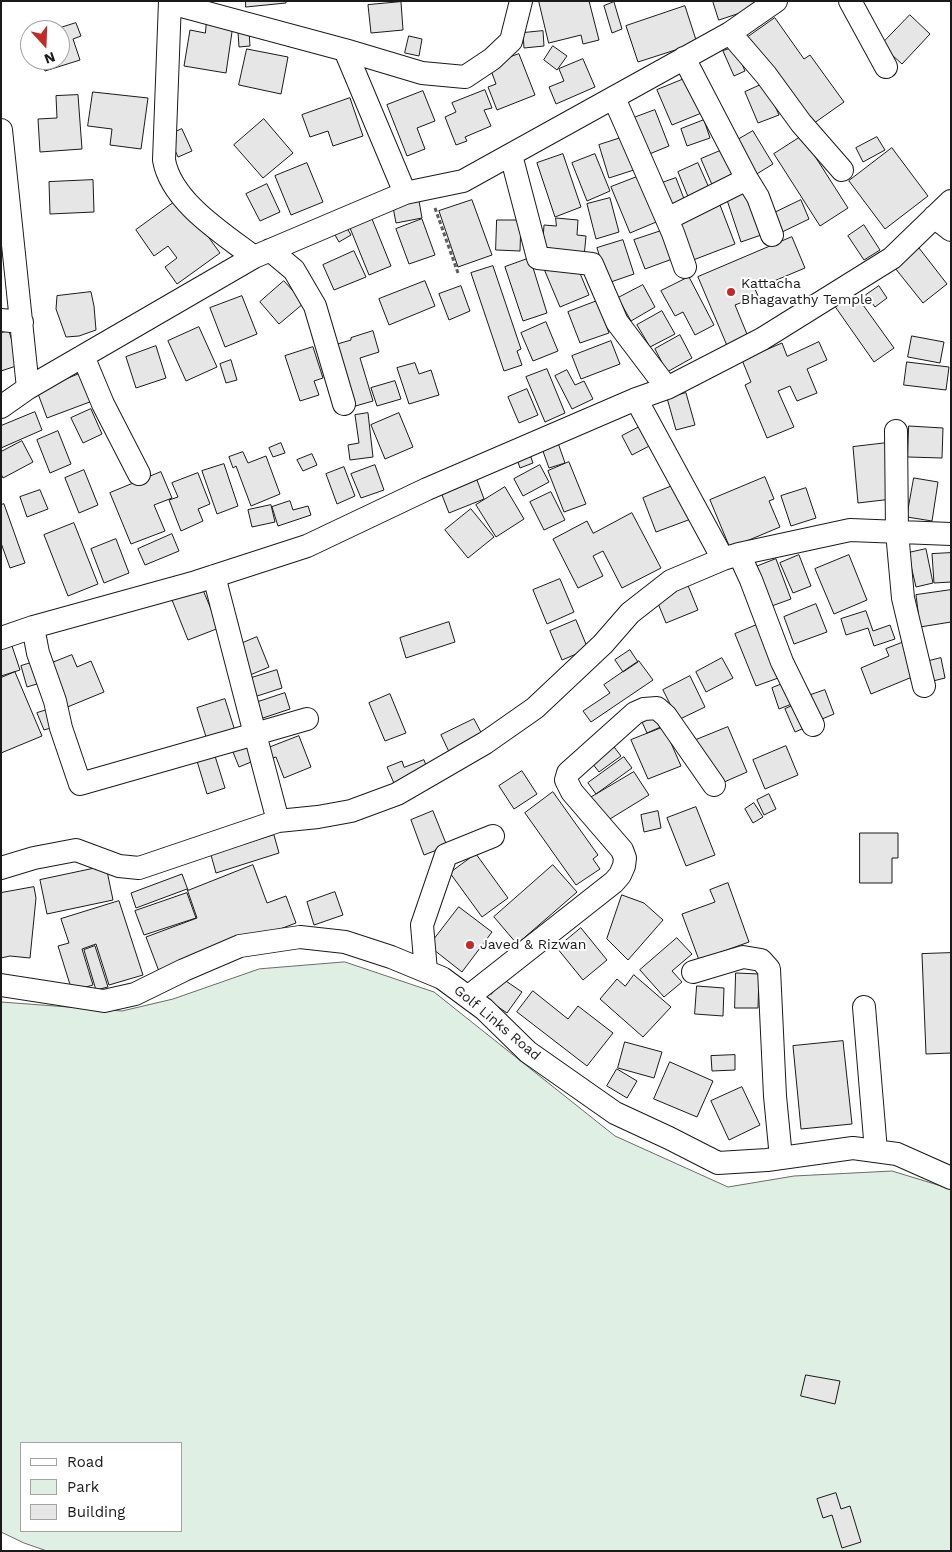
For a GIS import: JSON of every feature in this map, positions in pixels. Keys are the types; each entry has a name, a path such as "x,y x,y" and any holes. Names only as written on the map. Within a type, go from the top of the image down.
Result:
{"street":[{"path":"344,404 315,306 294,270 211,225 178,192 166,173 164,160 170,2 422,73 465,77 492,59 511,41 521,1"},
{"path":"1,407 28,388 262,253 405,193 464,181 730,33 776,1"},
{"path":"850,1 886,66"},
{"path":"730,33 766,75 801,123 842,170"},
{"path":"345,50 405,193"},
{"path":"684,58 758,197 772,235"},
{"path":"614,98 667,219 685,267"},
{"path":"1,130 12,321 28,388"},
{"path":"511,155 538,258 592,264 617,322 667,388"},
{"path":"667,219 747,178"},
{"path":"1,638 33,627 214,576 307,546 427,489 636,399 667,388 762,338 892,258 942,223 951,201"},
{"path":"83,356 104,404 139,474"},
{"path":"636,399 731,556 751,580 782,662 813,726"},
{"path":"896,430 897,532 904,598 924,686"},
{"path":"1,868 34,858 76,850 119,866 139,868 278,821 351,811 398,794 485,743 535,708 603,644 630,614 671,582 731,556 850,530 951,534"},
{"path":"214,576 278,821"},
{"path":"33,627 38,653 55,701 64,737 80,784 307,719"},
{"path":"468,997 620,875 625,858 622,850 572,792 566,780 568,773 630,718 644,709 657,708 666,716 714,785"},
{"path":"426,971 422,925 446,855 493,836"},
{"name":"Golf Links Road","path":"1,985 104,1002 135,994 240,946 300,938 346,942 391,956 442,978 484,1009 528,1052 615,1113 670,1138 718,1164 853,1148 896,1154 951,1178"},
{"path":"693,972 743,957 761,960 769,969 781,1158"},
{"path":"864,1008 876,1151"}],"path":[{"path":"428,188 458,273"}],"green space":[{"path":"345,962 434,992 615,1136 728,1187 794,1176 892,1171 951,1189 951,1551 47,1551 1,1532 1,1002 122,1011 173,999 259,969"}],"building":[{"path":"246,1 286,1 286,3 246,7"},
{"path":"539,1 589,1 599,40 583,44 581,35 549,43"},
{"path":"713,1 767,1 767,4 719,20"},
{"path":"401,2 403,30 371,33 368,5"},
{"path":"614,2 622,29 612,33 604,6"},
{"path":"685,6 697,43 638,62 626,26"},
{"path":"910,15 930,34 902,64 881,45"},
{"path":"775,18 804,59 810,55 844,102 810,126 748,37"},
{"path":"207,20 233,25 226,73 184,66 190,30 205,33"},
{"path":"76,23 81,36 73,39 80,60 70,63 70,25"},
{"path":"249,31 250,46 239,47 238,32"},
{"path":"543,31 544,46 524,48 523,33"},
{"path":"409,36 422,39 419,56 405,53"},
{"path":"553,46 567,56 557,70 544,60"},
{"path":"735,47 745,71 734,76 723,51"},
{"path":"247,49 288,57 281,94 239,85"},
{"path":"519,54 535,95 497,110 488,87 496,84 489,65"},
{"path":"583,59 595,87 556,104 549,87 564,81 559,69"},
{"path":"689,77 704,112 672,125 657,90"},
{"path":"765,83 779,115 758,123 745,92"},
{"path":"485,90 492,108 484,110 491,126 465,137 467,141 456,145 445,117 456,112 452,103"},
{"path":"423,91 435,121 417,128 425,149 407,156 387,105"},
{"path":"93,92 148,98 141,149 110,145 112,129 88,126"},
{"path":"78,95 82,149 40,152 38,119 57,118 56,96"},
{"path":"350,98 363,136 333,146 328,131 310,137 302,115"},
{"path":"655,110 669,146 642,157 628,120"},
{"path":"264,119 293,153 263,178 234,145"},
{"path":"704,120 710,138 687,146 681,129"},
{"path":"182,129 192,151 178,157 168,135"},
{"path":"753,131 773,164 755,175 734,142"},
{"path":"627,136 637,169 609,178 599,145"},
{"path":"802,136 848,208 820,226 774,154"},
{"path":"877,137 885,150 863,162 856,148"},
{"path":"727,148 739,176 713,187 701,159"},
{"path":"892,148 928,196 885,229 849,181"},
{"path":"563,154 581,207 555,217 537,163"},
{"path":"595,154 610,191 587,201 572,163"},
{"path":"307,163 323,202 291,215 275,176"},
{"path":"698,163 710,190 689,199 678,172"},
{"path":"642,175 661,220 630,233 611,187"},
{"path":"676,178 686,204 667,212 656,185"},
{"path":"93,180 94,212 50,214 49,182"},
{"path":"267,184 280,212 260,221 246,194"},
{"path":"751,186 767,233 741,242 725,194"},
{"path":"180,198 220,253 177,284 165,267 177,258 168,246 154,256 136,230"},
{"path":"610,198 619,232 596,239 587,204"},
{"path":"472,200 492,255 458,267 439,211"},
{"path":"801,200 809,219 776,235 768,216"},
{"path":"419,201 422,218 396,223 393,207"},
{"path":"720,205 735,244 688,262 673,223"},
{"path":"556,218 578,220 577,235 586,236 584,257 542,254 544,225 556,226"},
{"path":"372,219 391,266 369,275 350,228"},
{"path":"422,219 435,255 409,264 396,229"},
{"path":"497,220 521,220 520,251 496,250"},
{"path":"864,225 880,250 864,260 848,236"},
{"path":"347,228 351,235 339,242 335,235"},
{"path":"664,230 675,258 645,269 634,240"},
{"name":"Kattacha Bhagavathy Temple","path":"792,237 805,268 755,289 758,296 735,305 749,339 728,348 698,277"},
{"path":"623,240 634,274 608,283 597,248"},
{"path":"919,248 947,284 923,303 895,268"},
{"path":"354,251 366,277 334,290 323,265"},
{"path":"530,258 547,313 523,321 505,267"},
{"path":"493,266 521,349 517,351 522,365 504,371 471,273"},
{"path":"577,266 589,295 560,307 544,269"},
{"path":"689,277 714,325 695,335 683,312 675,316 661,291"},
{"path":"284,281 304,303 279,324 260,302"},
{"path":"425,281 435,306 389,325 379,299"},
{"path":"643,285 655,307 631,321 618,298"},
{"path":"461,286 470,311 449,320 439,294"},
{"path":"879,286 887,298 875,307 866,295"},
{"path":"853,291 894,348 874,362 834,305"},
{"path":"91,292 96,330 79,336 66,337 56,309 57,296"},
{"path":"242,296 257,334 225,347 210,308"},
{"path":"597,301 609,333 580,343 568,312"},
{"path":"662,311 675,334 650,347 637,325"},
{"path":"546,322 558,351 533,361 521,333"},
{"path":"199,327 217,367 186,381 168,341"},
{"path":"9,331 19,365 1,371 1,333"},
{"path":"373,331 379,352 360,358 373,401 352,407 334,345"},
{"path":"680,335 692,358 667,372 655,349"},
{"path":"912,336 944,342 940,363 908,357"},
{"path":"611,341 620,364 581,379 572,356"},
{"path":"819,342 827,360 807,369 817,393 797,401 790,386 778,391 794,427 767,438 745,385 751,382 742,360 782,343 787,356"},
{"path":"156,346 166,378 136,388 126,357"},
{"path":"313,347 323,378 314,381 319,395 300,401 285,356"},
{"path":"231,360 237,380 226,383 220,364"},
{"path":"907,362 949,367 946,390 904,385"},
{"path":"415,363 419,374 431,370 439,395 409,404 397,368"},
{"path":"547,369 565,413 545,422 526,377"},
{"path":"567,370 575,385 584,381 593,399 572,409 555,376"},
{"path":"84,372 95,400 47,418 37,391"},
{"path":"395,381 401,399 377,406 371,388"},
{"path":"527,389 538,415 519,423 508,397"},
{"path":"686,393 695,425 676,430 667,398"},
{"path":"91,409 102,434 83,443 71,418"},
{"path":"35,412 42,430 1,448 1,426"},
{"path":"368,413 373,457 350,460 348,445 359,443 355,415"},
{"path":"399,413 413,447 385,459 371,425"},
{"path":"643,425 653,444 632,455 622,436"},
{"path":"909,426 943,428 942,458 908,457"},
{"path":"58,431 71,464 50,473 37,440"},
{"path":"556,437 565,463 549,468 540,443"},
{"path":"22,441 33,462 3,478 1,474 1,452"},
{"path":"281,443 285,453 273,457 269,448"},
{"path":"887,443 892,499 858,503 853,447"},
{"path":"528,449 533,463 520,468 515,454"},
{"path":"243,452 248,463 266,456 280,494 251,506 236,466 233,468 229,457"},
{"path":"312,454 317,465 303,471 297,460"},
{"path":"569,462 586,504 564,512 548,471"},
{"path":"224,464 238,506 217,514 202,471"},
{"path":"375,465 384,490 361,498 351,474"},
{"path":"540,465 549,482 523,496 514,479"},
{"path":"344,467 355,496 337,504 326,474"},
{"path":"84,470 98,505 79,513 65,478"},
{"path":"161,472 172,498 154,505 165,531 131,544 110,493"},
{"path":"198,473 210,504 198,509 203,521 181,531 169,500 178,497 172,483"},
{"path":"765,477 774,499 769,501 780,527 730,548 710,500"},
{"path":"914,478 938,482 932,521 907,517"},
{"path":"477,480 484,499 449,513 442,495"},
{"path":"677,484 691,519 656,532 643,498"},
{"path":"505,487 524,519 496,537 476,505"},
{"path":"806,488 816,518 791,526 781,496"},
{"path":"40,490 48,509 27,517 20,497"},
{"path":"551,492 565,520 544,530 530,502"},
{"path":"290,501 293,510 308,506 311,515 278,526 272,507"},
{"path":"4,504 25,563 10,568 1,543 1,505"},
{"path":"271,505 275,522 252,527 248,510"},
{"path":"471,509 494,537 468,558 445,530"},
{"path":"632,513 661,568 622,588 603,551 593,556 603,576 578,588 553,539 587,521 593,533"},
{"path":"74,523 98,584 68,596 44,535"},
{"path":"172,534 179,551 145,565 138,549"},
{"path":"116,539 129,573 104,583 91,549"},
{"path":"926,549 933,583 916,587 908,553"},
{"path":"951,553 951,582 934,583 932,554"},
{"path":"799,555 811,586 793,593 780,563"},
{"path":"849,555 867,600 834,614 815,569"},
{"path":"776,559 791,599 769,607 753,568"},
{"path":"560,579 574,612 547,624 533,590"},
{"path":"200,583 219,628 188,640 170,595"},
{"path":"687,583 698,610 666,623 655,596"},
{"path":"951,590 951,622 920,627 916,595"},
{"path":"816,604 827,632 794,644 784,617"},
{"path":"866,611 873,631 890,625 895,639 874,646 868,628 846,635 841,619"},
{"path":"576,620 588,649 562,660 550,631"},
{"path":"449,622 455,642 406,658 400,638"},
{"path":"759,624 781,677 756,686 735,634"},
{"path":"257,637 269,667 243,678 231,648"},
{"path":"904,642 917,675 871,694 861,668 889,656 886,649"},
{"path":"12,646 20,670 1,676 1,649"},
{"path":"630,650 638,662 623,672 615,660"},
{"path":"72,655 77,667 91,661 104,692 65,708 47,665"},
{"path":"722,658 733,678 706,692 696,672"},
{"path":"941,658 945,678 929,682 925,662"},
{"path":"639,661 653,680 591,722 583,711 610,693 604,685"},
{"path":"34,662 40,683 27,687 21,666"},
{"path":"277,670 282,688 251,698 245,680"},
{"path":"15,672 42,736 1,753 1,678"},
{"path":"690,676 705,707 678,720 663,690"},
{"path":"790,681 797,702 779,709 772,688"},
{"path":"825,690 834,714 815,722 805,697"},
{"path":"285,693 290,709 257,720 252,704"},
{"path":"390,694 406,733 385,741 369,703"},
{"path":"225,699 235,731 207,740 197,708"},
{"path":"799,703 809,726 795,732 785,709"},
{"path":"654,706 663,726 647,733 638,713"},
{"path":"47,710 54,727 44,730 37,713"},
{"path":"474,719 484,738 450,754 441,735"},
{"path":"664,727 681,766 648,779 631,740"},
{"path":"728,727 747,772 715,786 696,740"},
{"path":"299,736 311,767 284,778 276,757 267,760 263,750"},
{"path":"611,743 621,756 599,772 589,759"},
{"path":"250,745 256,760 239,767 233,752"},
{"path":"786,746 798,775 765,789 753,760"},
{"path":"215,756 225,788 207,794 197,761"},
{"path":"624,757 632,768 596,794 588,783"},
{"path":"424,760 430,775 396,788 387,767 402,761 404,767"},
{"path":"522,771 537,794 514,809 499,786"},
{"path":"634,772 649,795 605,822 590,798"},
{"path":"553,792 598,855 593,859 600,869 576,885 525,813"},
{"path":"769,794 776,809 764,815 757,800"},
{"path":"754,803 763,817 753,823 745,809"},
{"path":"696,807 715,855 686,866 667,818"},
{"path":"433,811 447,846 424,855 411,820"},
{"path":"658,811 661,828 644,832 641,815"},
{"path":"860,833 898,833 898,858 892,858 892,883 860,883"},
{"path":"274,835 279,853 216,873 211,855"},
{"path":"476,854 508,898 482,917 450,873"},
{"path":"253,865 267,903 286,896 296,923 160,974 146,937 197,918 187,889 136,908 131,893 182,874 188,890"},
{"path":"553,865 577,892 517,944 494,917"},
{"path":"106,866 113,900 47,914 40,880"},
{"path":"728,883 749,942 699,960 682,914 715,902 710,890"},
{"path":"34,887 36,898 30,958 10,956 1,958 1,893"},
{"path":"335,892 343,915 314,925 307,902"},
{"path":"187,893 196,918 144,935 135,911"},
{"path":"622,895 644,903 663,920 628,960 607,939"},
{"path":"119,901 143,975 109,985 96,944 82,949 93,985 72,991 58,946 69,943 61,919"},
{"path":"459,907 492,932 462,972 429,946"},
{"path":"581,928 607,960 583,980 557,948"},
{"path":"677,938 692,954 672,971 682,982 664,997 640,970"},
{"path":"95,946 108,987 96,990 84,950"},
{"path":"951,953 951,1053 926,1054 922,954"},
{"path":"736,973 759,974 758,1008 735,1008"},
{"path":"634,975 671,1007 643,1037 600,999 617,979 625,986"},
{"path":"503,979 522,992 507,1013 475,991 479,985 491,994"},
{"path":"697,986 724,988 723,1016 695,1014"},
{"path":"533,991 568,1019 578,1006 613,1033 587,1066 517,1012"},
{"path":"843,1041 852,1124 801,1129 793,1046"},
{"path":"625,1042 662,1052 654,1078 618,1068"},
{"path":"735,1055 735,1070 712,1071 711,1056"},
{"path":"670,1062 713,1081 697,1117 654,1099"},
{"path":"617,1069 637,1081 627,1098 607,1086"},
{"path":"742,1087 760,1125 729,1140 711,1101"},
{"path":"806,1375 840,1381 835,1404 801,1396"},
{"path":"836,1493 841,1509 850,1506 861,1542 842,1548 832,1515 823,1518 817,1499"}],"place":[{"name":"Kattacha Bhagavathy Temple","path":"731,292"},
{"name":"Javed & Rizwan","path":"470,945"}]}
